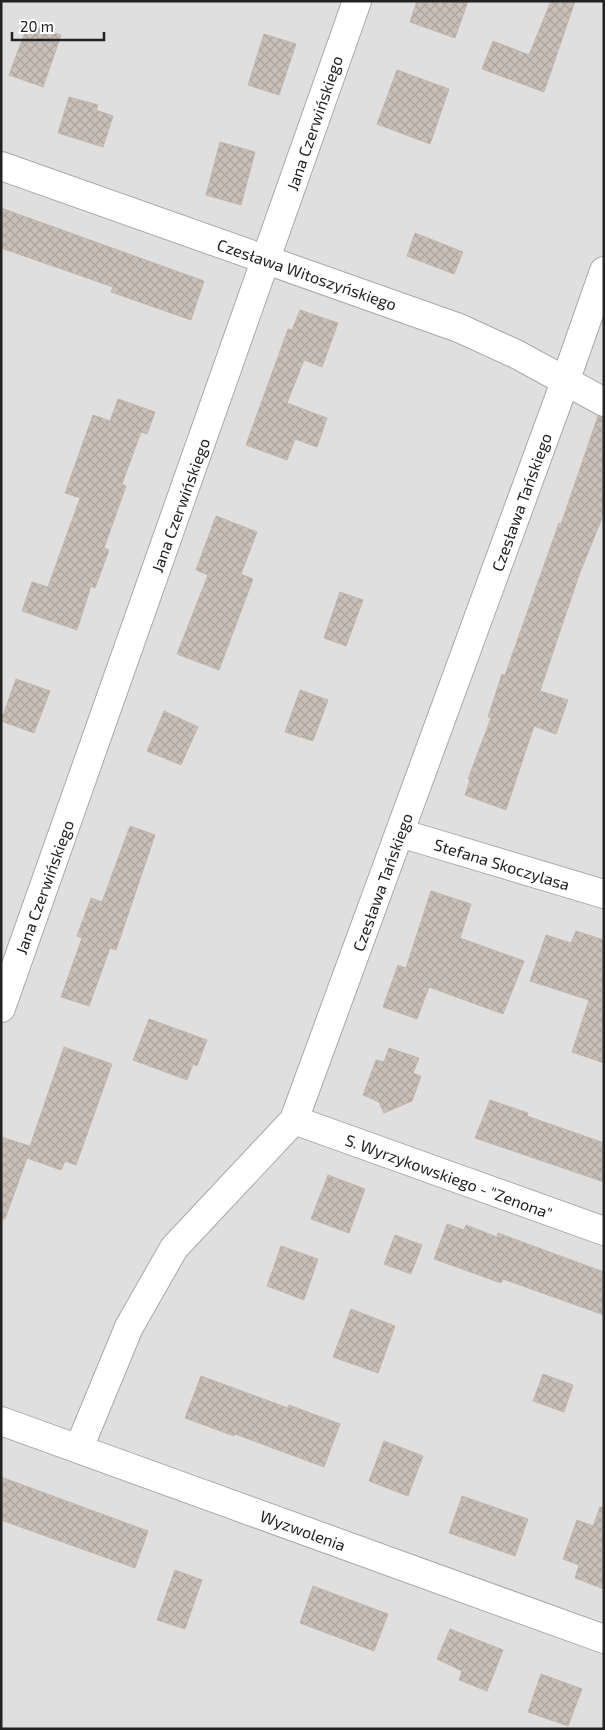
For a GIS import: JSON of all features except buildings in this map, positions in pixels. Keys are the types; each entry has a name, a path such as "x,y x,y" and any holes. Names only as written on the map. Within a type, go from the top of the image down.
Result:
{"street":[{"name":"Jana Czerwińskiego","path":"1,1008 357,1"},
{"name":"Czesława Witoszyńskiego","path":"1,166 459,328 566,379 604,402"},
{"name":"Czesława Tańskiego","path":"79,1448 129,1327 174,1248 294,1120 604,271"},
{"name":"Stefana Skoczylasa","path":"400,833 604,894"},
{"name":"S. Wyrzykowskiego - \"Zenona\"","path":"294,1120 604,1231"},
{"name":"Wyzwolenia","path":"1,1420 604,1639"}],"shaded area":[{"path":"1,1 604,1 604,1729 1,1729"}]}
